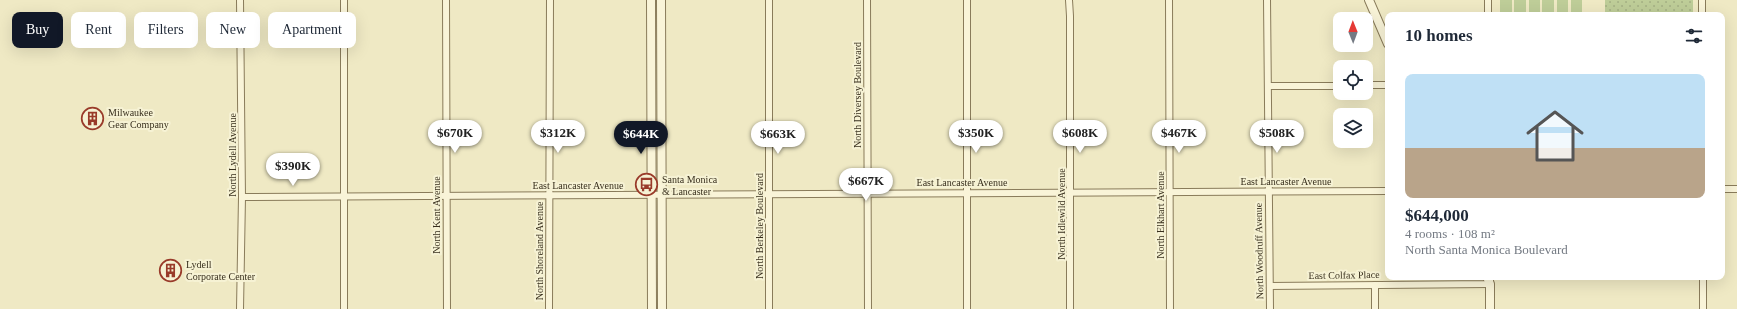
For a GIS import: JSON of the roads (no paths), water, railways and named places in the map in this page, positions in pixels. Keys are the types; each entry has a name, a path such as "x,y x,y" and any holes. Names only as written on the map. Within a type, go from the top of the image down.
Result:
{"street":[{"name":"North Lydell Avenue","path":"240,0 242,197 240,309"},
{"path":"344,0 344,309"},
{"name":"North Kent Avenue","path":"446,0 446,309"},
{"name":"North Shoreland Avenue","path":"550,0 550,309"},
{"path":"651,0 652,309"},
{"path":"661,0 662,309"},
{"name":"North Berkeley Boulevard","path":"768,0 769,309"},
{"name":"North Diversey Boulevard","path":"866,0 868,309"},
{"path":"967,0 967,309"},
{"name":"North Idlewild Avenue","path":"1069,0 1071,192 1070,309"},
{"name":"North Elkhart Avenue","path":"1169,0 1170,309"},
{"name":"North Woodruff Avenue","path":"1267,0 1270,309"},
{"path":"1369,0 1385,37"},
{"path":"1488,0 1488,12"},
{"path":"1702,0 1702,12"},
{"path":"1373,85 1385,85"},
{"path":"1268,86 1333,86"},
{"path":"1725,189 1737,189"},
{"name":"East Lancaster Avenue","path":"242,197 1385,191"},
{"name":"East Colfax Place","path":"1270,286 1375,285 1470,280"},
{"path":"1489,280 1490,309"},
{"path":"1703,280 1703,309"},
{"path":"1375,285 1375,309"}],"place":[{"name":"Milwaukee Gear Company","path":"92,118"},
{"name":"Santa Monica & Lancaster","path":"647,185"},
{"name":"Lydell Corporate Center","path":"171,270"}]}
